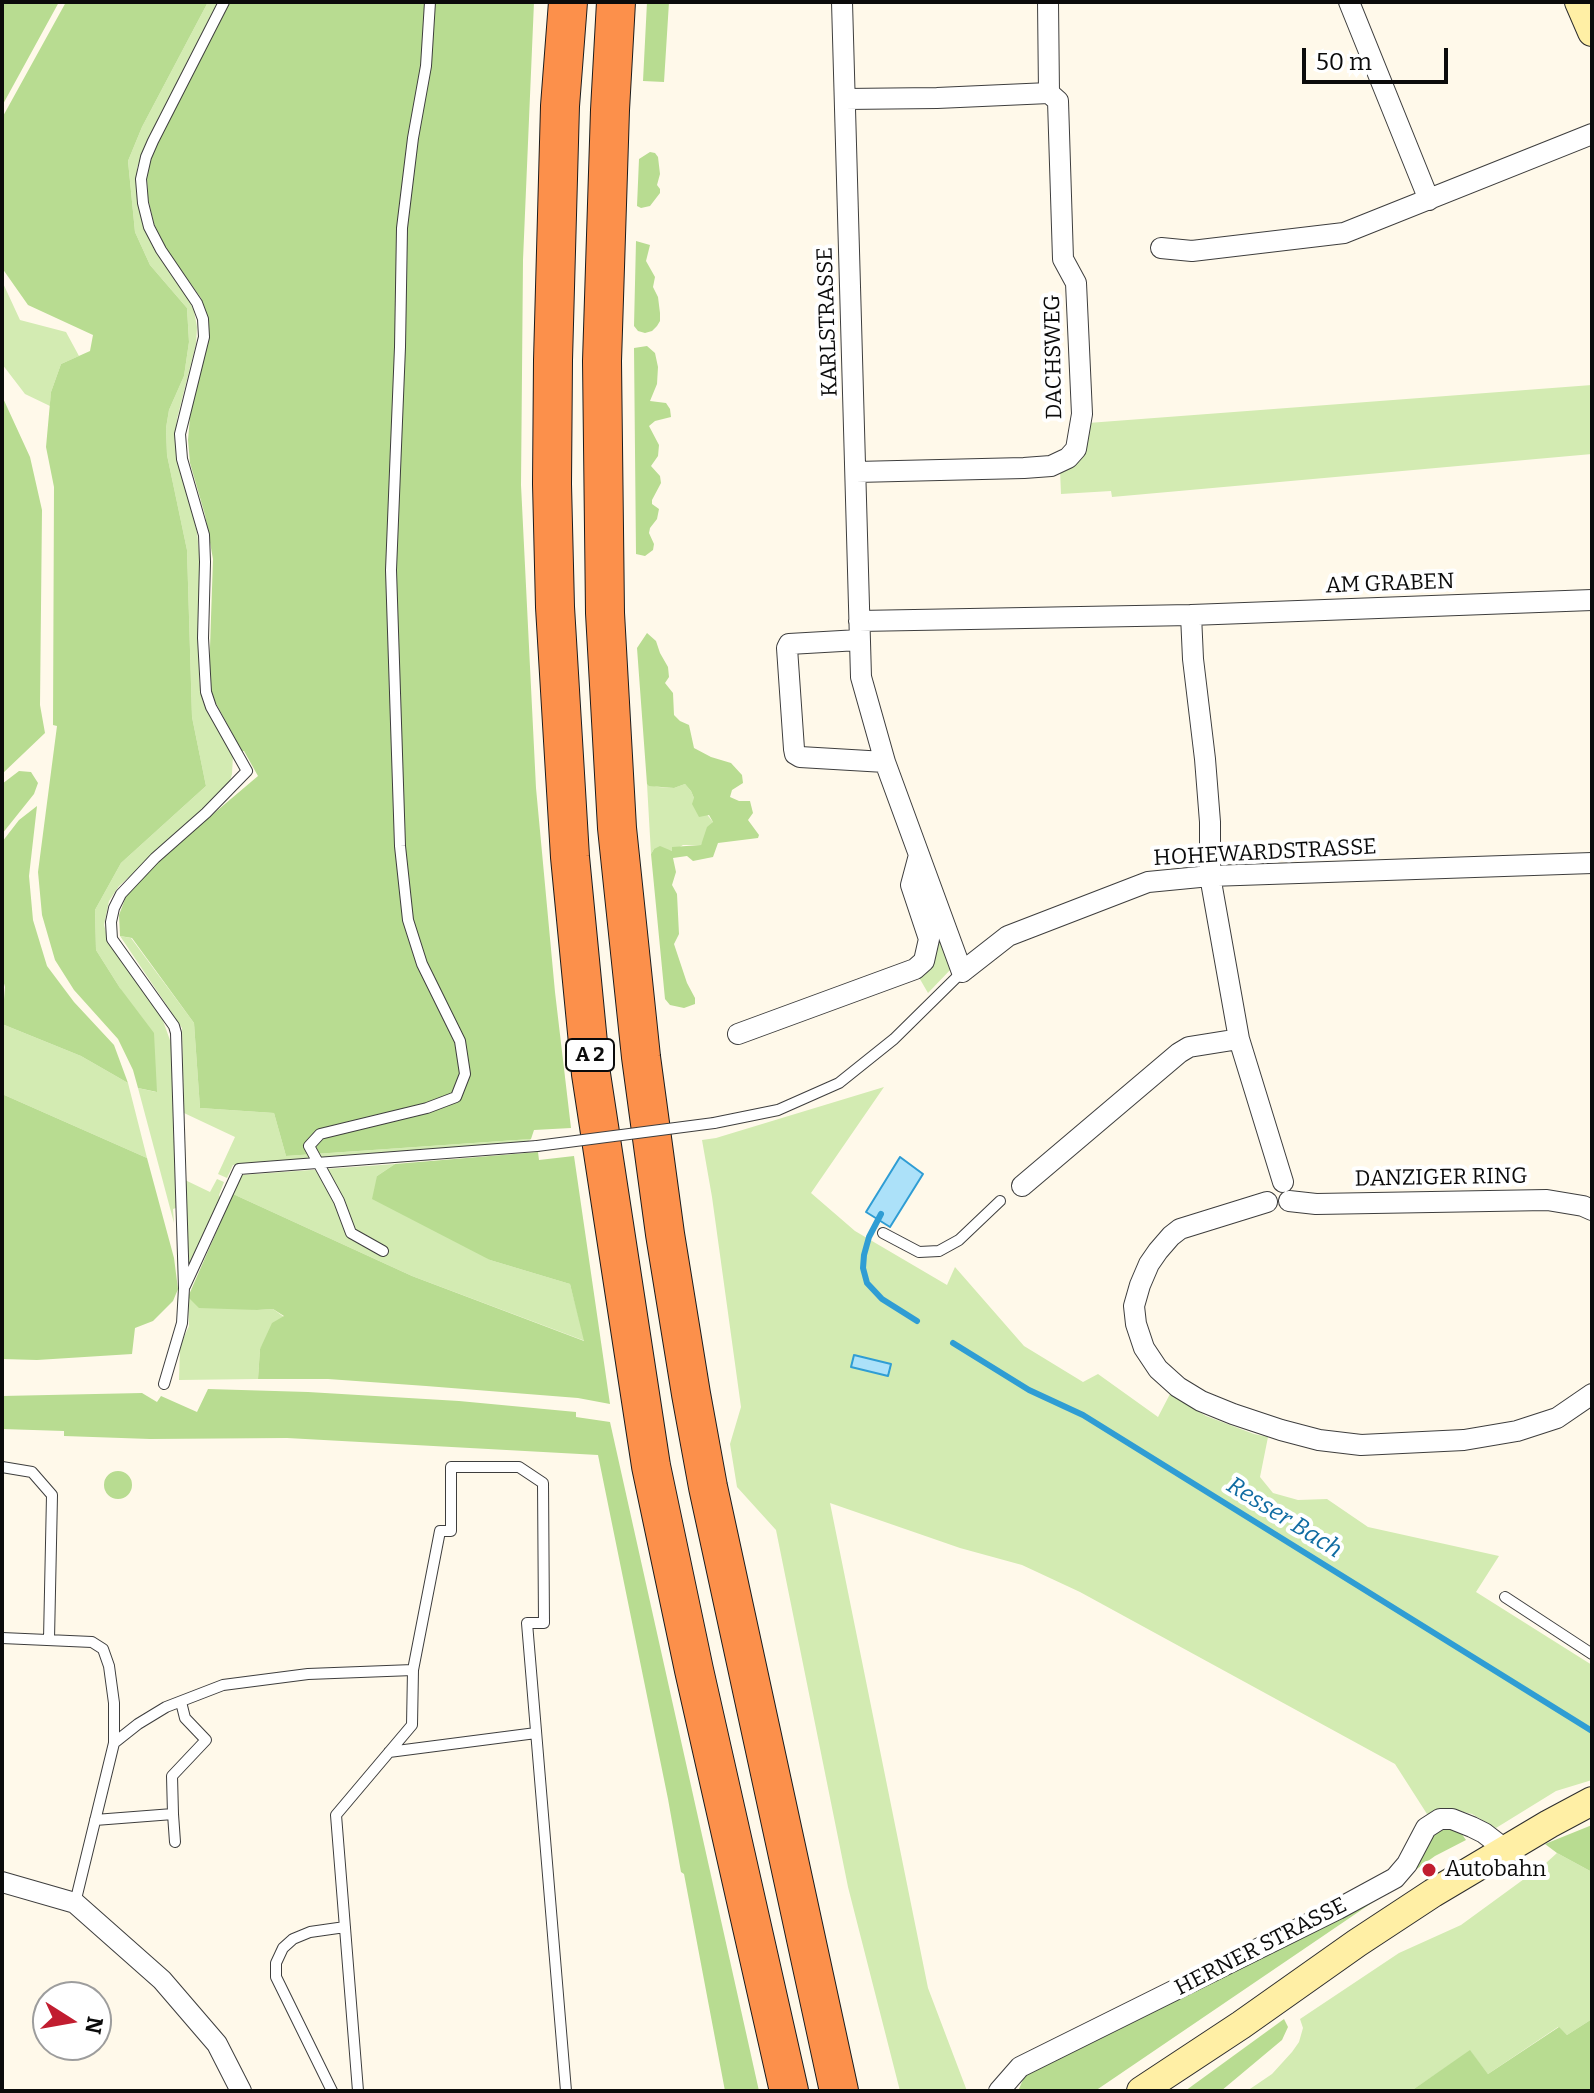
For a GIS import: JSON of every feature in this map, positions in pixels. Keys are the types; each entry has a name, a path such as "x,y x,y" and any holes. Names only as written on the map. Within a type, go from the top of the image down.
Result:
{"highway":[{"name":"A 2","path":"568,2 560,106 552,484 555,607 570,857 591,1074 651,1466 789,2091"},
{"name":"A 2","path":"616,2 602,361 605,581 617,828 631,965 665,1234 708,1487 839,2091"}],"main road":[{"path":"1579,2 1592,32"},
{"name":"HERNER STRASSE","path":"1141,2091 1433,1893 1592,1801"}],"street":[{"name":"KARLSTRASSE","path":"842,2 861,677 885,762 962,972"},
{"name":"DACHSWEG","path":"856,472 1051,466 1068,458 1076,449 1082,414 1076,283 1063,259 1058,101 1049,93 1048,2"},
{"path":"1349,2 1429,200"},
{"path":"845,99 1049,93"},
{"path":"1161,248 1192,251 1344,233 1592,134"},
{"name":"AM GRABEN","path":"859,630 1592,600"},
{"path":"1191,615 1210,822 1210,876 1239,1039 1286,1192"},
{"path":"859,630 789,644 794,749 800,757 885,762"},
{"path":"738,1034 915,969 924,961 929,939 911,885 919,855"},
{"name":"HOHEWARDSTRASSE","path":"962,972 1008,936 1148,882 1210,876 1592,863"},
{"path":"1022,1186 1179,1053 1189,1047 1239,1039"},
{"path":"1286,1192 1275,1181 1267,1185 1264,1194 1267,1202 1180,1229 1149,1264 1134,1306 1136,1324 1144,1348 1158,1369 1178,1387 1201,1401 1281,1430 1319,1440 1361,1445 1464,1440 1517,1431 1557,1418 1592,1394"},
{"name":"DANZIGER RING","path":"1286,1192 1331,1204 1547,1200 1592,1210"},
{"name":"HERNER STRASSE","path":"999,2091 1020,2067 1395,1878 1407,1864 1426,1828 1440,1819 1452,1819 1472,1827 1506,1850"},
{"path":"2,1882 75,1903 162,1980 217,2044 241,2091"}],"lane":[{"path":"164,1384 182,1323 184,1288 176,1033 112,939 111,922 121,894 247,771 211,707 206,692 204,535 182,459 180,434 204,337 203,319 197,303 149,227 141,179 153,141 224,2"},
{"path":"383,1251 351,1233 339,1201 309,1146 320,1134 427,1108 456,1097 465,1074 460,1041 422,964 408,920 400,831 391,570 402,228 426,66 430,2"},
{"path":"184,1288 239,1169 537,1146 714,1123 778,1110 839,1083 894,1039 962,972"},
{"path":"883,1233 919,1252 939,1251 959,1240 1000,1201"},
{"path":"2,1467 32,1472 52,1495 49,1639"},
{"path":"358,2091 336,1815 412,1725 413,1670 440,1531 451,1531 451,1467 519,1467 543,1483 544,1623 527,1623 566,2091"},
{"path":"1505,1597 1592,1654"},
{"path":"2,1638 92,1642 103,1649 109,1666 114,1703 114,1743 75,1903"},
{"path":"114,1743 166,1707 223,1685 308,1674 413,1670"},
{"path":"175,1842 172,1776 206,1740 185,1718 181,1702"},
{"path":"389,1752 536,1733"},
{"path":"95,1820 173,1814"},
{"path":"332,2091 276,1977 276,1963 283,1948 293,1939 310,1932 345,1927"}],"green space":[{"path":"2,2 59,2 2,106"},
{"path":"66,2 208,2 142,127 128,161 135,232 150,265 187,308 189,342 184,376 169,410 167,455 187,550 192,717 206,786 121,863 95,910 96,950 154,1033 157,1092 138,1088 118,1039 74,990 55,960 42,915 38,872 57,726 53,725 54,487 46,447 51,392 61,364 90,351 93,335 28,305 2,268 2,118"},
{"path":"208,2 219,2 145,146 137,168 137,188 148,234 160,258 188,298 197,327 176,436 199,551 199,680 203,702 233,755 232,774 229,784 203,811 119,886 109,901 104,925 109,943 162,1018 171,1043 174,1223 138,1088 156,1092 120,988 96,950 95,910 121,863 206,786 192,717 187,550 167,455 169,410 184,376 189,342 187,308 150,265 135,232 128,161 142,127"},
{"path":"230,2 534,2 523,260 521,485 536,788 571,1128 534,1130 531,1139 286,1156 274,1113 200,1108 194,1023 132,938 120,936 119,915 127,894 160,859 258,776 212,696 209,677 213,559 205,515 190,463 188,440 191,406 208,343 208,322 201,298 166,249 154,224 147,178 158,143"},
{"path":"647,2 669,2 664,82 643,81"},
{"path":"650,152 658,157 660,174 657,185 660,193 650,206 641,208 637,206 639,159"},
{"path":"636,241 650,245 646,261 655,277 653,287 660,313 657,326 645,333 634,326"},
{"path":"2,281 20,320 66,332 79,356 61,364 51,392 50,406 25,394 2,364"},
{"path":"647,346 655,353 658,367 657,384 650,401 666,403 671,417 649,426 659,445 658,456 651,466 660,476 661,483 652,500 652,504 659,509 649,533 653,550 645,556 636,554 634,348"},
{"path":"1592,385 1592,454 1112,497 1111,491 1061,494 1060,470 1085,451 1088,423"},
{"path":"2,396 30,457 42,510 40,705 45,733 2,774"},
{"path":"647,633 656,641 668,667 669,677 665,683 673,693 674,715 689,725 694,748 731,763 742,775 743,783 732,790 730,797 750,801 753,813 748,820 759,835 758,838 718,843 713,857 693,861 687,856 673,858 676,872 672,885 677,894 679,934 674,944 695,998 695,1004 684,1008 670,1005 665,999 651,854 660,846 672,851 672,847 701,845 707,827 713,822 709,815 699,817 692,804 694,798 685,784 674,788 647,784 637,648"},
{"path":"19,771 31,772 38,783 34,794 2,834 2,784"},
{"path":"647,784 674,788 685,784 713,822 701,845 683,845 673,851 654,849 651,854"},
{"path":"37,806 29,876 33,920 47,966 74,1002 114,1045 128,1083 81,1056 2,1024 5,987 2,976 2,842 19,820"},
{"path":"923,890 951,969 928,993 917,974"},
{"path":"120,936 131,938 194,1023 200,1108 274,1113 286,1156 531,1139 526,1143 233,1165 227,1178 218,1174 235,1137 184,1113 182,1028"},
{"path":"2,1024 81,1056 128,1083 147,1158 2,1094"},
{"path":"884,1087 811,1193 855,1231 947,1285 955,1267 1024,1346 1083,1382 1098,1374 1158,1417 1170,1394 1206,1416 1268,1437 1260,1477 1273,1493 1298,1500 1327,1499 1368,1527 1499,1556 1476,1592 1592,1665 1592,1780 1556,1791 1496,1828 1472,1814 1450,1809 1427,1814 1395,1764 1080,1592 1022,1565 960,1548 830,1503 928,1988 967,2091 900,2091 848,1887 776,1530 737,1487 730,1444 741,1407 702,1140"},
{"path":"2,1094 147,1158 174,1258 178,1289 173,1301 153,1321 135,1328 132,1354 2,1359"},
{"path":"538,1152 539,1160 574,1156 610,1404 578,1398 328,1379 258,1379 260,1349 272,1323 284,1316 273,1309 199,1308 188,1297 233,1194 412,1276 584,1341 570,1284 490,1260 372,1199 377,1176 395,1164"},
{"path":"395,1164 377,1176 490,1260 570,1284 585,1341 412,1276 233,1194 241,1175"},
{"path":"217,1179 224,1182 220,1197 189,1266 185,1180 210,1192"},
{"path":"188,1297 257,1310 273,1309 284,1317 260,1349 258,1379 179,1380 180,1346 189,1326"},
{"path":"208,1389 459,1401 576,1412 576,1417 610,1422 759,2091 725,2091 598,1455 287,1438 64,1436 64,1431 2,1429 2,1396 142,1393 157,1402 161,1396 197,1412"},
{"path":"118,1471 128,1475 132,1485 128,1495 118,1499 108,1495 104,1485 108,1475"},
{"path":"1592,1825 1592,1872 1545,1844"},
{"path":"1446,1828 1461,1833 1466,1840 1435,1856 1404,1881 1095,2091 1018,2091 1026,2073 1317,1927 1437,1831"},
{"path":"1557,1853 1592,1872 1592,2019 1567,2035 1558,2027 1488,2074 1470,2051 1411,2091 1247,2091 1272,2074 1292,2052 1303,2028 1300,2019 1399,1953 1461,1925"},
{"path":"1284,2019 1288,2027 1282,2040 1221,2091 1185,2091"},
{"path":"1592,2019 1592,2091 1411,2091 1470,2050 1488,2074 1559,2027 1567,2035"}],"water":[{"path":"900,1157 923,1174 890,1227 866,1212"},
{"path":"854,1355 891,1364 888,1376 851,1367"}],"waterway":[{"name":"Resser Bach","path":"881,1214 864,1255 867,1283 882,1299 917,1321"},
{"name":"Resser Bach","path":"953,1343 1029,1390 1083,1415 1592,1731"}],"place":[{"name":"Autobahn","path":"1429,1870"}]}
